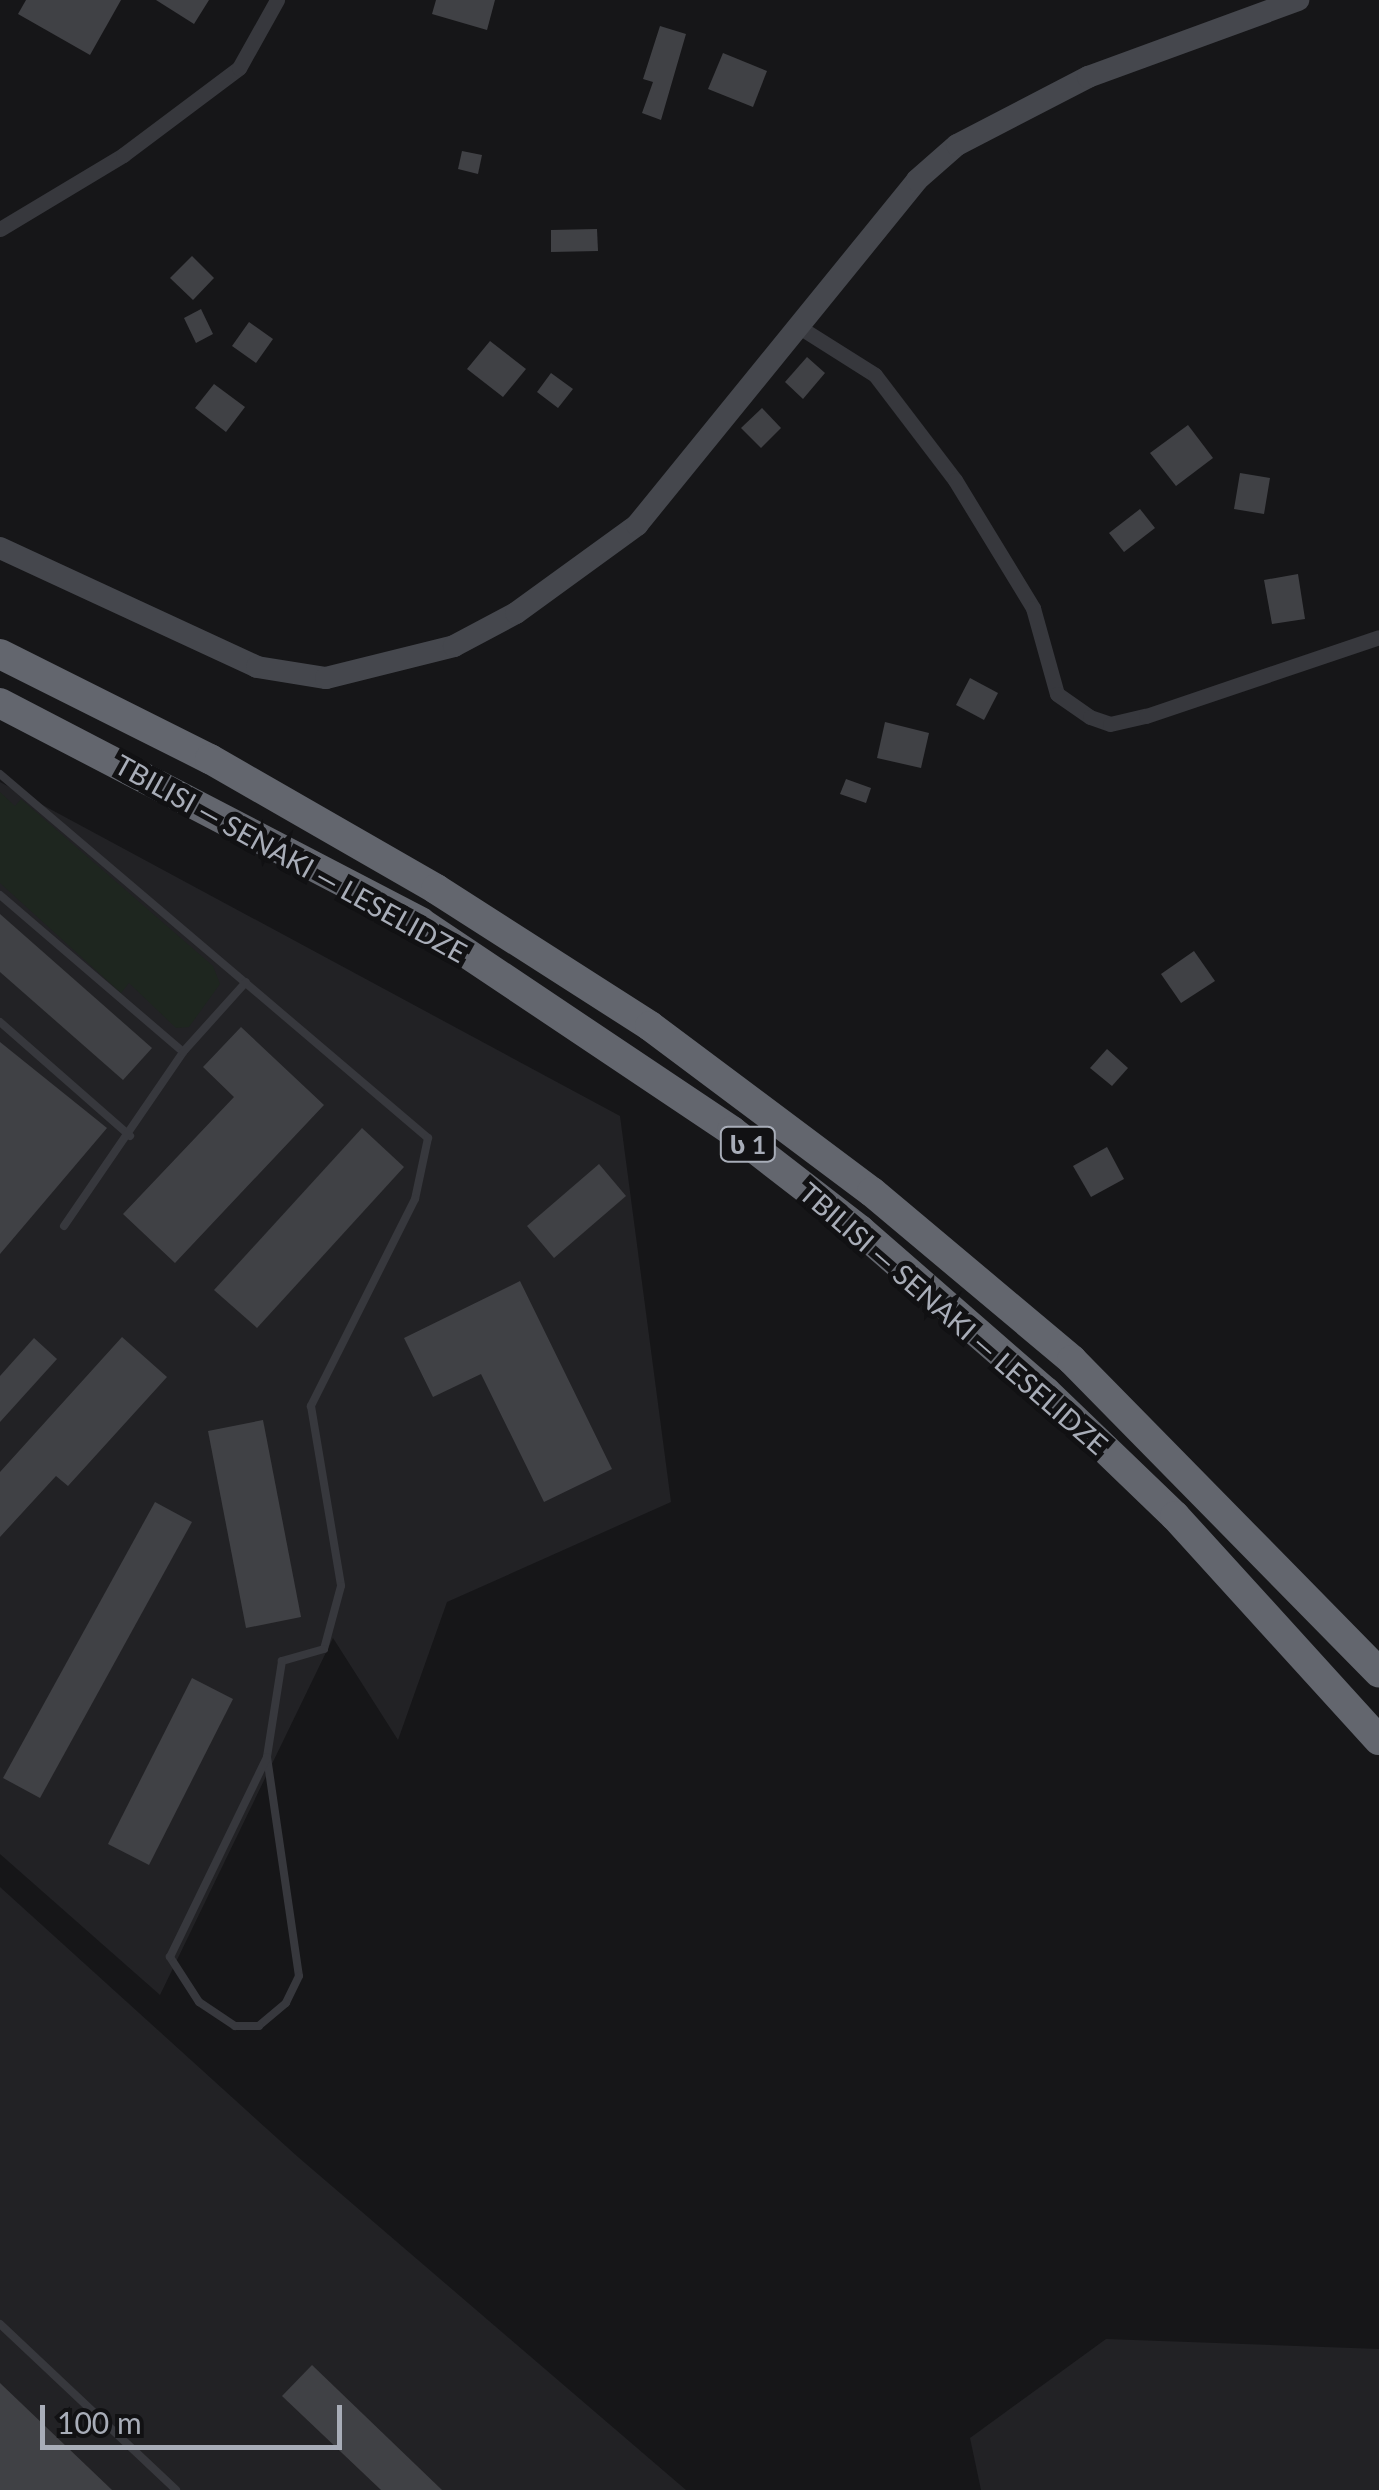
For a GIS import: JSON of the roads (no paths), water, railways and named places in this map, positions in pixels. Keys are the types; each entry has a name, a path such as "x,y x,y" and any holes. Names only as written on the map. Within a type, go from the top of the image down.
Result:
{"highway":[{"name":"TBILISI — SENAKI — LESELIDZE","path":"0,654 210,760 420,879 650,1026 872,1192 1072,1360 1379,1672"},
{"name":"TBILISI — SENAKI — LESELIDZE","path":"0,703 420,922 746,1142 860,1230 1046,1392 1175,1516 1379,1740"}],"street":[{"path":"0,228 123,155 239,68 277,0"},
{"path":"0,548 257,667 326,678 454,646 560,584 637,525 917,180 957,145 1088,77 1298,0"},
{"path":"796,325 875,375 956,480 1033,608 1057,694 1090,717 1110,724 1146,716 1379,637"}],"lane":[{"path":"0,774 428,1138 415,1200 311,1406 341,1586 324,1649 282,1661 267,1756 170,1957 198,2002 235,2026 259,2026 286,2003 298,1976 267,1756"},
{"path":"0,895 183,1052"},
{"path":"64,1226 130,1136 183,1052 246,982"},
{"path":"0,1022 130,1136"},
{"path":"0,2324 176,2490"}]}
